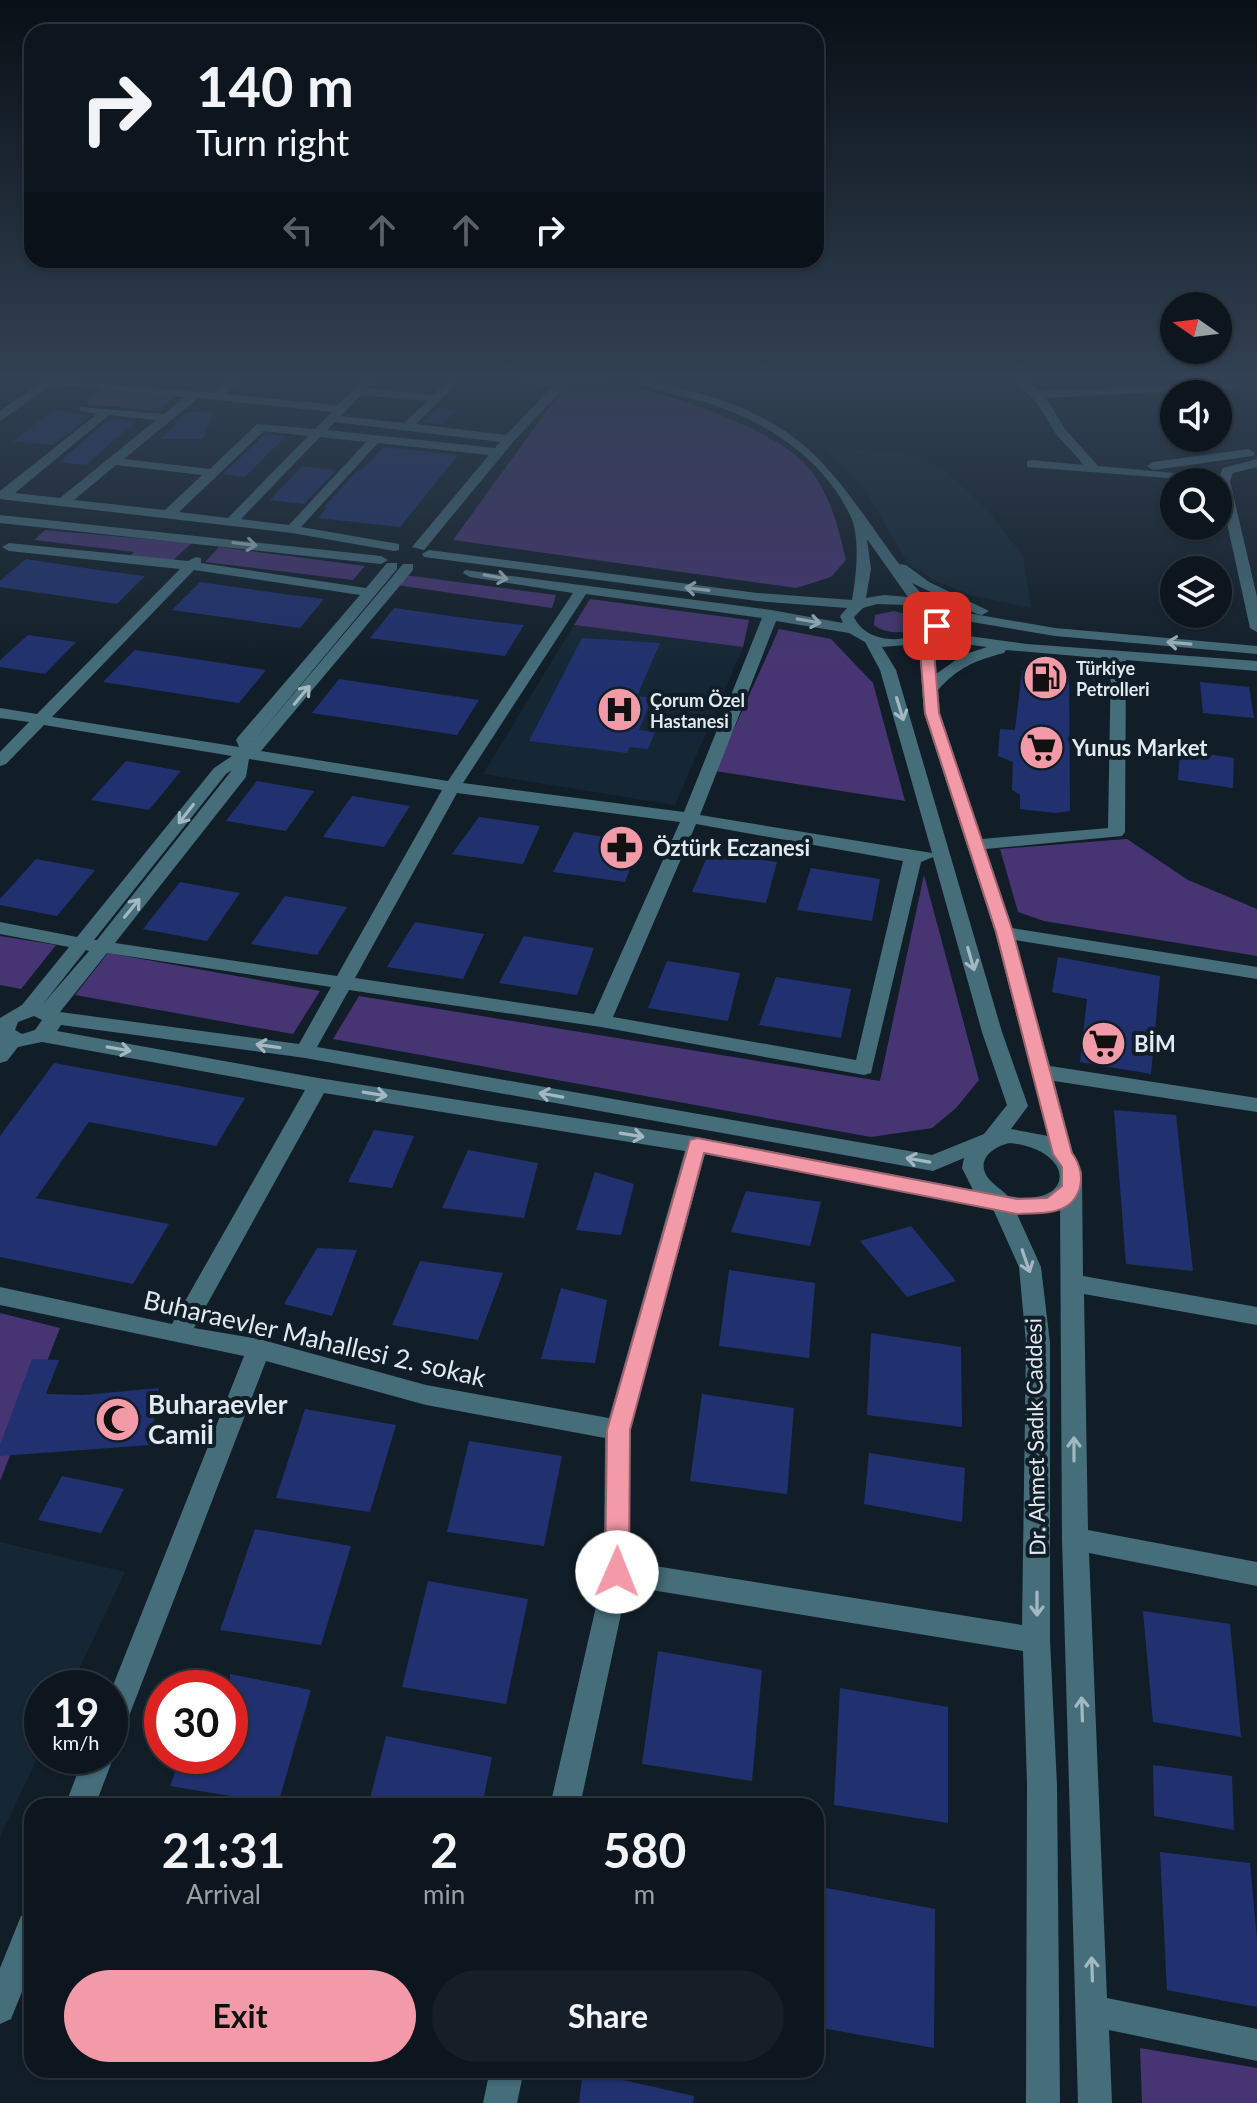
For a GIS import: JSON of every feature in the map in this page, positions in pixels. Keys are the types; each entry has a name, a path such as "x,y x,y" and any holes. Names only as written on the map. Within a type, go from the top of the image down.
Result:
{"street":[{"path":"2,495 24,477"},
{"path":"63,502 93,477"},
{"path":"169,514 209,477"},
{"path":"232,521 275,477"},
{"path":"292,529 340,477"},
{"path":"244,755 262,743 419,558 479,477"},
{"path":"830,477 880,551 937,626 928,636 932,713 1004,932 1063,1154"},
{"path":"2,495 292,529 394,547 419,558 581,591 771,614 905,642 928,636 1027,648 1257,666"},
{"path":"1232,505 1240,529 1257,628"},
{"path":"858,517 864,569 858,605 847,616 861,634"},
{"path":"0,519 216,540 386,563 419,558 757,597 858,605 888,599 1055,632 1257,650"},
{"path":"5,551 39,522"},
{"path":"0,761 216,540"},
{"path":"386,563 382,552 394,547"},
{"path":"5,551 192,566 368,592"},
{"path":"880,551 924,585 950,598 1055,632"},
{"path":"0,1007 39,1017 318,1085 697,1145 1017,1206 1050,1205 1071,1189 1074,1177 1071,1165 1063,1154 1051,1145 1029,1137 1005,1136 933,1163 305,1051 39,1017 5,1023 4,1040 28,1040 39,1017 92,945 240,774 244,740 368,592 386,563"},
{"path":"305,1051 452,787 581,591"},
{"path":"601,1021 690,818 771,614"},
{"name":"Dr. Ahmet Sadık Caddesi","path":"861,634 888,670 992,1032 1018,1106 991,1140 981,1147 973,1168 977,1181 1000,1201 1030,1267 1038,1343 1036,1640 1042,1785 1043,2103"},
{"path":"929,691 956,663 972,655 1027,648"},
{"path":"976,845 1116,832 1119,653"},
{"path":"0,713 452,787 690,818 913,857 941,855"},
{"path":"0,928 92,945 601,1021 864,1068 913,857"},
{"path":"1004,932 1257,973"},
{"path":"1043,1072 1257,1105"},
{"path":"178,1335 318,1085"},
{"path":"567,1798 617,1572 618,1430 697,1145"},
{"name":"Dr. Ahmet Sadık Caddesi","path":"1071,1189 1075,1539 1095,2103"},
{"path":"1074,1283 1257,1316"},
{"name":"Buharaevler Mahallesi 2. sokak","path":"0,1296 178,1335 259,1349 426,1395 618,1430"},
{"path":"128,1683 259,1349"},
{"path":"1075,1539 1257,1574"},
{"path":"617,1572 1036,1640"},
{"path":"83,1798 92,1774"},
{"path":"0,2008 24,1947"},
{"path":"1094,2011 1257,2045"},
{"path":"500,2103 505,2078"}],"shaded area":[{"path":"499,477 816,477 836,522 846,560 831,577 796,588 453,540"},
{"path":"854,477 952,477 989,512 1023,556 1031,608 973,596 938,582 908,564 865,489"},
{"path":"45,530 192,543 173,560 34,540"},
{"path":"219,547 365,566 353,580 205,562"},
{"path":"405,575 556,595 552,608 397,585"},
{"path":"590,599 749,620 743,647 574,625"},
{"path":"894,611 913,616 916,626 895,632 874,625 875,615"},
{"name":"Çorum Özel Hastanesi","path":"574,625 743,647 675,805 483,774"},
{"path":"779,629 831,639 873,683 905,801 715,771"},
{"path":"1127,839 1188,880 1257,909 1257,956 1044,921 1018,912 1000,849"},
{"path":"924,875 979,1080 956,1108 932,1128 871,1137 333,1039 359,996 880,1081"},
{"path":"0,936 56,945 21,989 0,985"},
{"path":"108,953 320,991 293,1034 75,995"},
{"path":"0,1313 60,1328 0,1481"},
{"path":"0,1542 125,1572 79,1670 24,1670 24,1774 30,1774 0,1837"},
{"path":"1140,2048 1257,2068 1257,2103 1142,2103"}],"building":[{"path":"292,477 329,477 304,504 270,500"},
{"path":"351,477 440,477 400,527 318,518 327,507 324,507"},
{"path":"26,559 145,576 117,604 0,587 0,581"},
{"path":"200,582 324,599 300,628 172,610"},
{"path":"394,608 524,625 505,656 370,638"},
{"path":"28,635 76,642 45,674 0,667 0,660"},
{"path":"582,638 660,643 637,696 652,698 639,730 655,732 648,749 630,747 627,753 529,741"},
{"path":"135,650 266,670 239,703 103,682"},
{"path":"1022,671 1069,675 1070,811 1055,813 1020,809 1020,795 1012,790 1013,762 998,756 1000,729 1015,730"},
{"path":"339,679 479,700 457,735 312,713"},
{"path":"1200,682 1249,687 1254,718 1203,713"},
{"path":"1180,750 1234,758 1233,788 1178,780"},
{"path":"126,761 181,771 149,810 91,800"},
{"path":"257,781 314,791 286,831 226,821"},
{"path":"352,796 410,806 384,847 323,837"},
{"path":"479,817 540,826 523,864 452,854"},
{"path":"574,832 640,843 625,882 553,872"},
{"path":"709,852 777,862 766,903 692,892"},
{"path":"36,859 95,870 57,916 0,905 0,899"},
{"path":"811,868 880,879 872,921 797,910"},
{"path":"180,882 240,893 207,941 143,929"},
{"path":"285,896 347,907 317,955 251,944"},
{"path":"415,922 484,934 463,979 387,967"},
{"path":"524,936 594,948 577,995 499,983"},
{"path":"1058,957 1160,976 1151,1074 1080,1062 1087,999 1052,992"},
{"path":"667,961 740,973 728,1021 648,1008"},
{"path":"776,977 851,989 841,1038 759,1025"},
{"path":"54,1063 245,1098 216,1146 89,1122 36,1198 169,1224 133,1284 0,1257 0,1136"},
{"path":"1114,1110 1176,1115 1193,1271 1126,1264"},
{"path":"374,1130 414,1136 392,1188 348,1182"},
{"path":"468,1150 538,1163 524,1218 442,1208"},
{"path":"595,1172 634,1184 621,1235 576,1230"},
{"path":"746,1191 821,1202 810,1246 731,1232"},
{"path":"911,1226 956,1281 907,1297 860,1241"},
{"path":"317,1248 357,1250 332,1316 284,1304"},
{"path":"420,1261 503,1273 478,1340 392,1325"},
{"path":"729,1270 815,1283 809,1358 719,1346"},
{"path":"561,1288 607,1300 595,1363 541,1359"},
{"path":"871,1333 961,1347 962,1427 867,1415"},
{"path":"32,1359 59,1360 46,1394 83,1395 159,1388 151,1445 0,1456 0,1445"},
{"path":"702,1394 794,1408 787,1494 690,1481"},
{"path":"305,1409 396,1425 370,1512 276,1498"},
{"path":"469,1441 562,1456 544,1546 447,1532"},
{"path":"869,1453 965,1468 962,1522 864,1504"},
{"path":"62,1476 124,1489 101,1533 38,1520"},
{"path":"255,1529 351,1546 321,1645 220,1630"},
{"path":"428,1581 528,1599 506,1704 402,1687"},
{"path":"1143,1611 1230,1624 1241,1737 1153,1722"},
{"path":"658,1651 762,1670 752,1781 642,1764"},
{"path":"248,1678 311,1690 280,1798 242,1798 170,1786 174,1774 248,1774"},
{"path":"840,1688 948,1707 948,1823 834,1805"},
{"path":"386,1736 492,1757 484,1798 370,1798"},
{"path":"1153,1765 1232,1776 1234,1830 1154,1816"},
{"path":"1160,1852 1250,1863 1257,1940 1257,2007 1167,1990"},
{"path":"824,1887 935,1909 934,2048 824,2028"},
{"path":"582,2078 614,2078 694,2096 693,2103 579,2103"}],"place":[{"name":"Türkiye Petrolleri","path":"1045,678"},
{"name":"Çorum Özel Hastanesi","path":"619,710"},
{"name":"Yunus Market","path":"1041,747"},
{"name":"Öztürk Eczanesi","path":"622,847"},
{"name":"BİM","path":"1103,1043"},
{"name":"Buharaevler Camiİ","path":"117,1419"}],"route":[{"path":"617,1572 618,1430 697,1145 1017,1206 1034,1208 1050,1205 1071,1189 1074,1177 1071,1165 1063,1154 1004,932 932,713 926,637 937,626"}]}
